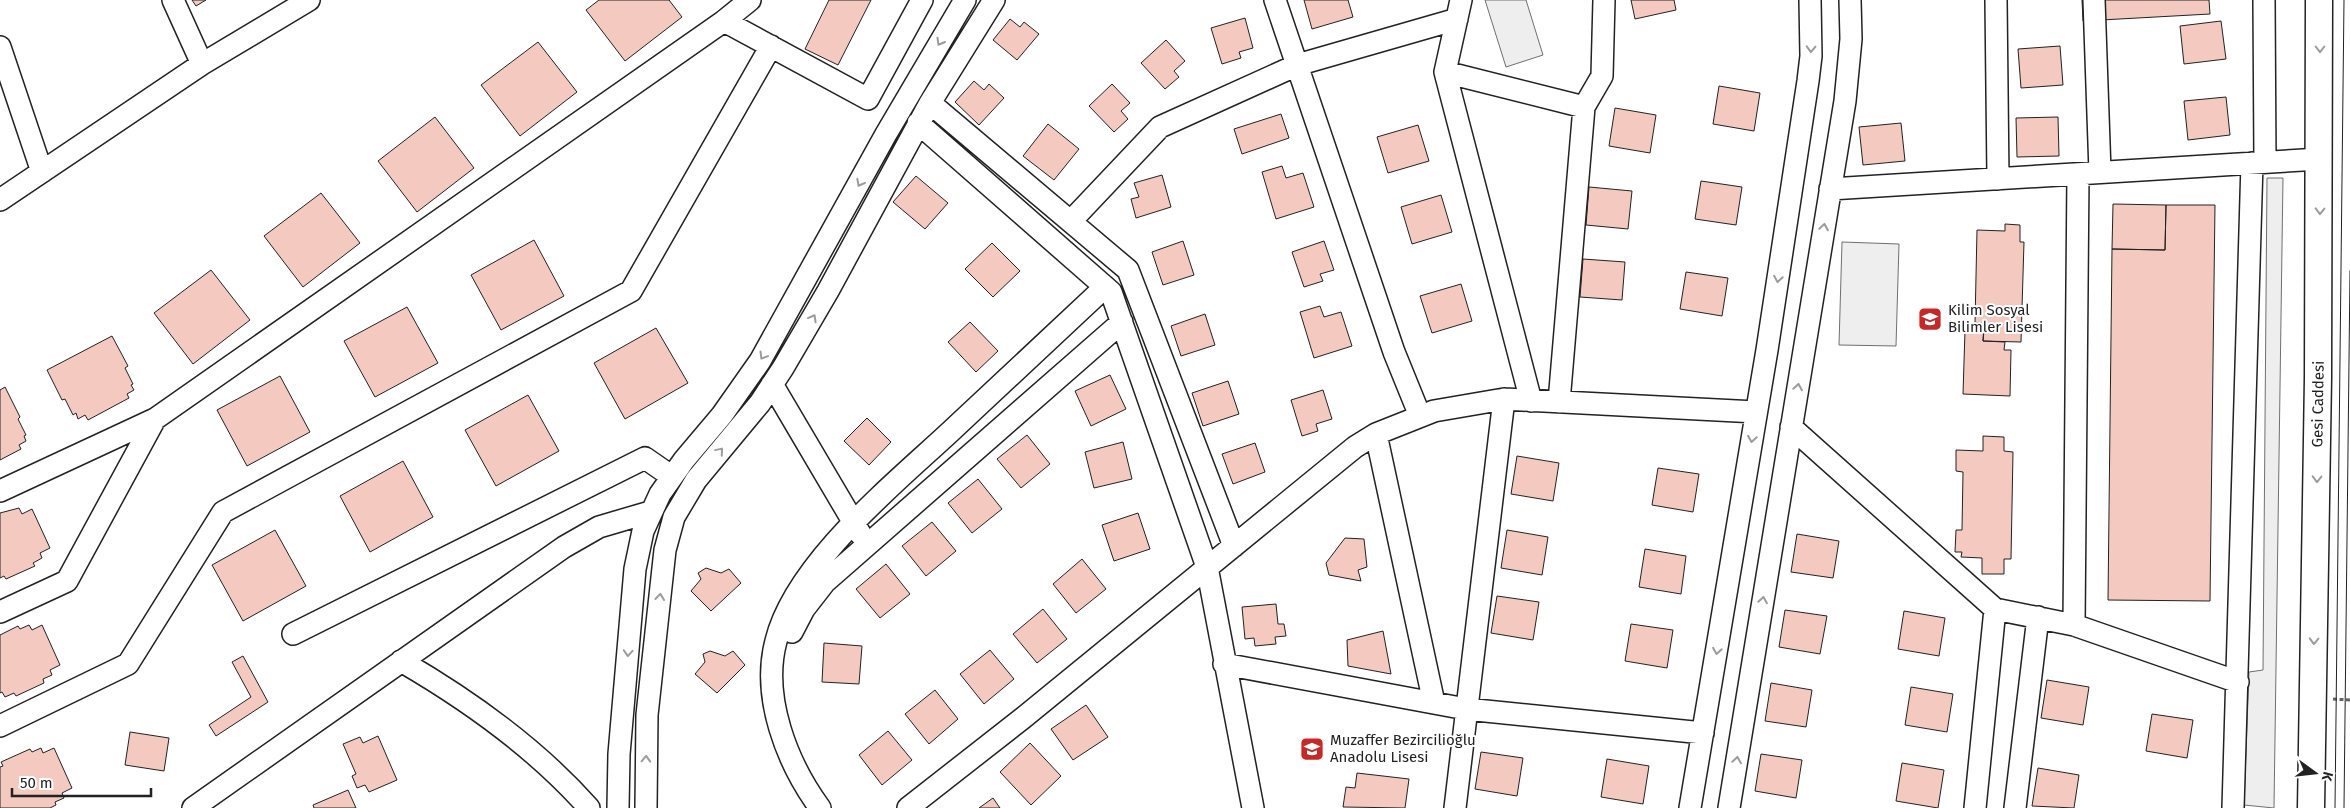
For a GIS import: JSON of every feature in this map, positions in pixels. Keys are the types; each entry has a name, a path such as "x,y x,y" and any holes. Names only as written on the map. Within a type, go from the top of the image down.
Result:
{"main road":[{"name":"Gesi Caddesi","path":"2311,808 2320,159 2320,0"}],"street":[{"path":"173,0 202,64"},
{"path":"0,200 202,64 309,0"},
{"path":"0,491 155,419 724,21 750,0"},
{"path":"868,99 922,0"},
{"path":"618,808 620,754 635,569 643,531 650,512 671,476 722,416 760,361 895,118 965,0"},
{"path":"646,808 647,715 668,533 688,492 760,402 772,384 828,291 918,123 994,0"},
{"path":"1275,0 1394,352 1420,416"},
{"path":"1559,402 1584,107 1602,76 1604,0"},
{"path":"1690,808 1756,412 1808,81 1811,56 1810,0"},
{"path":"1729,808 1849,70 1850,0"},
{"path":"1996,0 1998,179"},
{"path":"2094,0 2100,172"},
{"path":"2234,808 2264,0"},
{"path":"1070,221 1160,127 1297,64 1459,9"},
{"path":"1459,9 1445,72 1531,400"},
{"path":"724,21 868,99 895,118"},
{"path":"0,726 128,664 223,512 631,291 771,46"},
{"path":"0,48 42,172"},
{"path":"1445,72 1584,107"},
{"path":"930,103 1128,270 1234,546"},
{"path":"918,123 1112,292 1207,567 1253,808"},
{"path":"1830,189 2320,159"},
{"path":"2074,625 2078,174"},
{"path":"820,808 800,776 781,737 774,698 773,656 779,630 794,596 853,522 1105,287"},
{"path":"836,808 811,770 794,733 787,696 786,657 791,634 811,598 825,582 1122,322"},
{"path":"772,384 867,545"},
{"path":"908,808 1355,447 1376,434 1434,411 1504,399 1756,412"},
{"path":"1455,808 1504,399"},
{"path":"0,612 67,581 155,419"},
{"path":"1791,427 1995,609 2074,625 2238,682"},
{"path":"1376,434 1434,703"},
{"path":"293,634 645,458 671,476"},
{"path":"193,808 581,536 616,520 650,512"},
{"path":"1975,808 1995,609"},
{"path":"2015,808 2038,617"},
{"path":"401,661 439,683 510,734 556,774 590,808"},
{"path":"1224,664 1466,709 1703,733"}],"shaded area":[{"path":"1485,0 1526,0 1543,55 1506,67"},
{"path":"2267,178 2283,178 2274,808 2244,805 2249,672 2263,670"},
{"path":"1842,242 1899,244 1896,346 1839,345"}],"building":[{"path":"192,0 206,0 196,6"},
{"path":"599,0 669,0 682,17 625,61 586,10"},
{"path":"829,0 871,0 838,65 805,49"},
{"path":"1304,0 1348,0 1353,17 1312,29"},
{"path":"1631,0 1674,0 1676,10 1635,19"},
{"path":"2082,0 2209,0 2210,14 2083,21"},
{"path":"1245,18 1253,48 1239,52 1241,58 1222,64 1211,28"},
{"path":"1010,19 1020,27 1024,22 1039,34 1017,60 993,40"},
{"path":"2221,21 2226,59 2184,64 2180,26"},
{"path":"1166,40 1185,61 1174,71 1179,77 1165,89 1141,63"},
{"path":"538,42 577,92 520,136 481,85"},
{"path":"2060,46 2063,85 2021,88 2018,49"},
{"path":"974,81 984,90 989,84 1004,98 979,125 955,102"},
{"path":"1112,84 1130,103 1121,111 1128,119 1114,132 1089,106"},
{"path":"1719,86 1760,93 1754,131 1713,124"},
{"path":"2226,97 2230,135 2188,140 2184,101"},
{"path":"1615,108 1656,115 1650,153 1609,146"},
{"path":"1281,114 1289,138 1242,154 1234,129"},
{"path":"435,117 474,168 417,212 378,161"},
{"path":"2058,117 2059,156 2017,157 2016,118"},
{"path":"1901,123 1905,161 1863,165 1859,127"},
{"path":"1048,124 1079,149 1054,180 1023,156"},
{"path":"1418,125 1429,161 1388,173 1377,137"},
{"path":"1282,166 1286,178 1303,173 1314,207 1276,219 1262,172"},
{"path":"1162,175 1171,207 1136,218 1131,199 1139,197 1134,183"},
{"path":"916,176 948,203 925,229 893,202"},
{"path":"1701,181 1742,187 1736,225 1695,219"},
{"path":"1589,187 1632,191 1628,229 1586,225"},
{"path":"321,193 360,243 303,287 264,236"},
{"path":"1441,195 1452,232 1412,244 1401,207"},
{"path":"2113,204 2166,205 2165,250 2112,249"},
{"path":"2166,205 2215,205 2210,601 2108,600 2112,249 2165,250"},
{"path":"2005,224 2020,225 2020,242 2024,242 2021,342 1983,341 1984,323 1975,323 1977,230 2005,231"},
{"path":"534,240 564,296 501,330 471,275"},
{"path":"1183,241 1194,275 1163,285 1152,252"},
{"path":"1324,241 1334,270 1320,274 1323,281 1304,287 1292,252"},
{"path":"992,243 1020,271 993,297 965,269"},
{"path":"1583,259 1625,262 1622,300 1580,297"},
{"path":"211,270 250,320 193,364 154,313"},
{"path":"1686,272 1728,278 1722,316 1680,309"},
{"path":"1461,284 1472,321 1432,333 1420,296"},
{"path":"1320,306 1324,317 1341,312 1352,346 1314,358 1300,312"},
{"path":"407,307 438,363 375,397 344,341"},
{"path":"1205,314 1215,345 1181,356 1171,326"},
{"path":"970,322 998,351 976,372 948,342"},
{"path":"656,328 688,383 625,419 594,363"},
{"path":"1965,330 1984,331 1983,341 2005,342 2004,350 2011,350 2010,396 1963,394"},
{"path":"112,336 128,366 125,368 134,390 127,394 129,398 88,420 85,415 78,419 76,413 73,415 65,399 62,400 47,370"},
{"path":"1110,375 1126,409 1091,426 1075,391"},
{"path":"280,376 310,432 247,466 217,410"},
{"path":"1228,381 1239,414 1203,426 1192,393"},
{"path":"5,387 20,417 18,419 26,435 24,436 26,441 19,445 21,449 0,460 0,390"},
{"path":"1323,390 1332,419 1316,424 1318,431 1302,436 1291,400"},
{"path":"528,395 559,451 496,486 465,430"},
{"path":"867,418 891,442 869,465 844,441"},
{"path":"1027,435 1050,464 1021,488 997,459"},
{"path":"1983,436 2004,437 2004,451 2013,452 2011,559 2004,559 2004,574 1982,574 1982,558 1961,557 1962,552 1955,552 1956,530 1962,530 1963,472 1956,471 1956,450 1983,451"},
{"path":"1123,442 1132,479 1094,488 1085,452"},
{"path":"1255,443 1265,472 1233,484 1222,454"},
{"path":"1517,456 1559,463 1553,501 1511,494"},
{"path":"403,461 433,517 370,552 340,496"},
{"path":"1658,468 1699,474 1693,512 1652,505"},
{"path":"978,479 1002,509 972,533 948,503"},
{"path":"19,508 22,514 32,509 50,548 40,553 42,558 33,563 35,566 6,579 4,576 0,578 0,513"},
{"path":"1138,513 1150,549 1114,561 1102,525"},
{"path":"932,522 956,551 926,576 902,546"},
{"path":"275,530 306,586 243,621 212,565"},
{"path":"1507,530 1548,537 1542,575 1501,568"},
{"path":"1797,534 1839,541 1833,578 1791,572"},
{"path":"1345,538 1364,539 1367,567 1358,570 1361,581 1329,575 1326,563"},
{"path":"1645,549 1686,556 1681,594 1639,587"},
{"path":"1082,559 1106,589 1076,613 1053,584"},
{"path":"886,564 910,594 880,618 856,589"},
{"path":"706,568 721,573 729,569 741,583 711,611 691,591 701,579 698,573"},
{"path":"1497,596 1539,602 1533,640 1491,633"},
{"path":"1276,604 1278,624 1284,624 1286,636 1275,637 1276,644 1255,646 1254,638 1245,639 1242,607"},
{"path":"1043,609 1067,639 1037,663 1013,634"},
{"path":"1785,610 1827,616 1820,654 1779,647"},
{"path":"1904,611 1945,618 1939,656 1898,649"},
{"path":"1631,624 1673,630 1667,668 1625,661"},
{"path":"29,625 32,630 42,625 60,665 50,670 52,675 43,679 44,683 16,696 14,693 5,697 2,692 0,693 0,635 18,626 20,629"},
{"path":"1383,631 1391,674 1348,666 1347,640"},
{"path":"824,643 862,646 859,684 822,682"},
{"path":"990,650 1014,679 984,704 960,674"},
{"path":"710,651 725,656 733,651 745,665 717,693 695,674 705,662 703,654"},
{"path":"243,656 268,702 216,736 209,725 251,697 232,662"},
{"path":"2047,680 2089,687 2083,725 2041,718"},
{"path":"1771,683 1812,690 1806,727 1765,721"},
{"path":"1911,687 1953,694 1947,732 1905,725"},
{"path":"935,690 958,719 929,744 905,714"},
{"path":"1086,705 1108,737 1073,760 1051,729"},
{"path":"2152,714 2193,720 2187,758 2146,751"},
{"path":"888,731 912,760 882,785 859,755"},
{"path":"130,732 169,738 164,771 125,765"},
{"path":"378,736 397,780 369,792 365,785 357,788 352,776 356,774 343,744 360,737 363,743"},
{"path":"1030,743 1061,776 1031,805 1000,772"},
{"path":"41,748 43,753 54,748 72,788 62,793 64,798 55,802 56,805 50,808 0,808 0,767 3,766 1,762 30,749 32,752"},
{"path":"1481,752 1523,758 1517,796 1475,789"},
{"path":"1761,754 1802,760 1796,798 1755,791"},
{"path":"1607,759 1649,766 1643,804 1601,797"},
{"path":"1902,763 1944,770 1938,808 1896,801"},
{"path":"2038,768 2079,775 2074,808 2032,806"},
{"path":"1357,773 1409,779 1405,808 1343,807 1346,787 1355,788"},
{"path":"348,790 356,808 314,808 313,805"},
{"path":"993,798 1000,808 979,808"}],"tram line":[{"path":"2335,808 2344,0"},
{"path":"2344,808 2350,271"}],"place":[{"name":"Kilim Sosyal Bilimler Lisesi","path":"1930,319"},
{"name":"Muzaffer Bezircilioğlu Anadolu Lisesi","path":"1312,749"}]}
